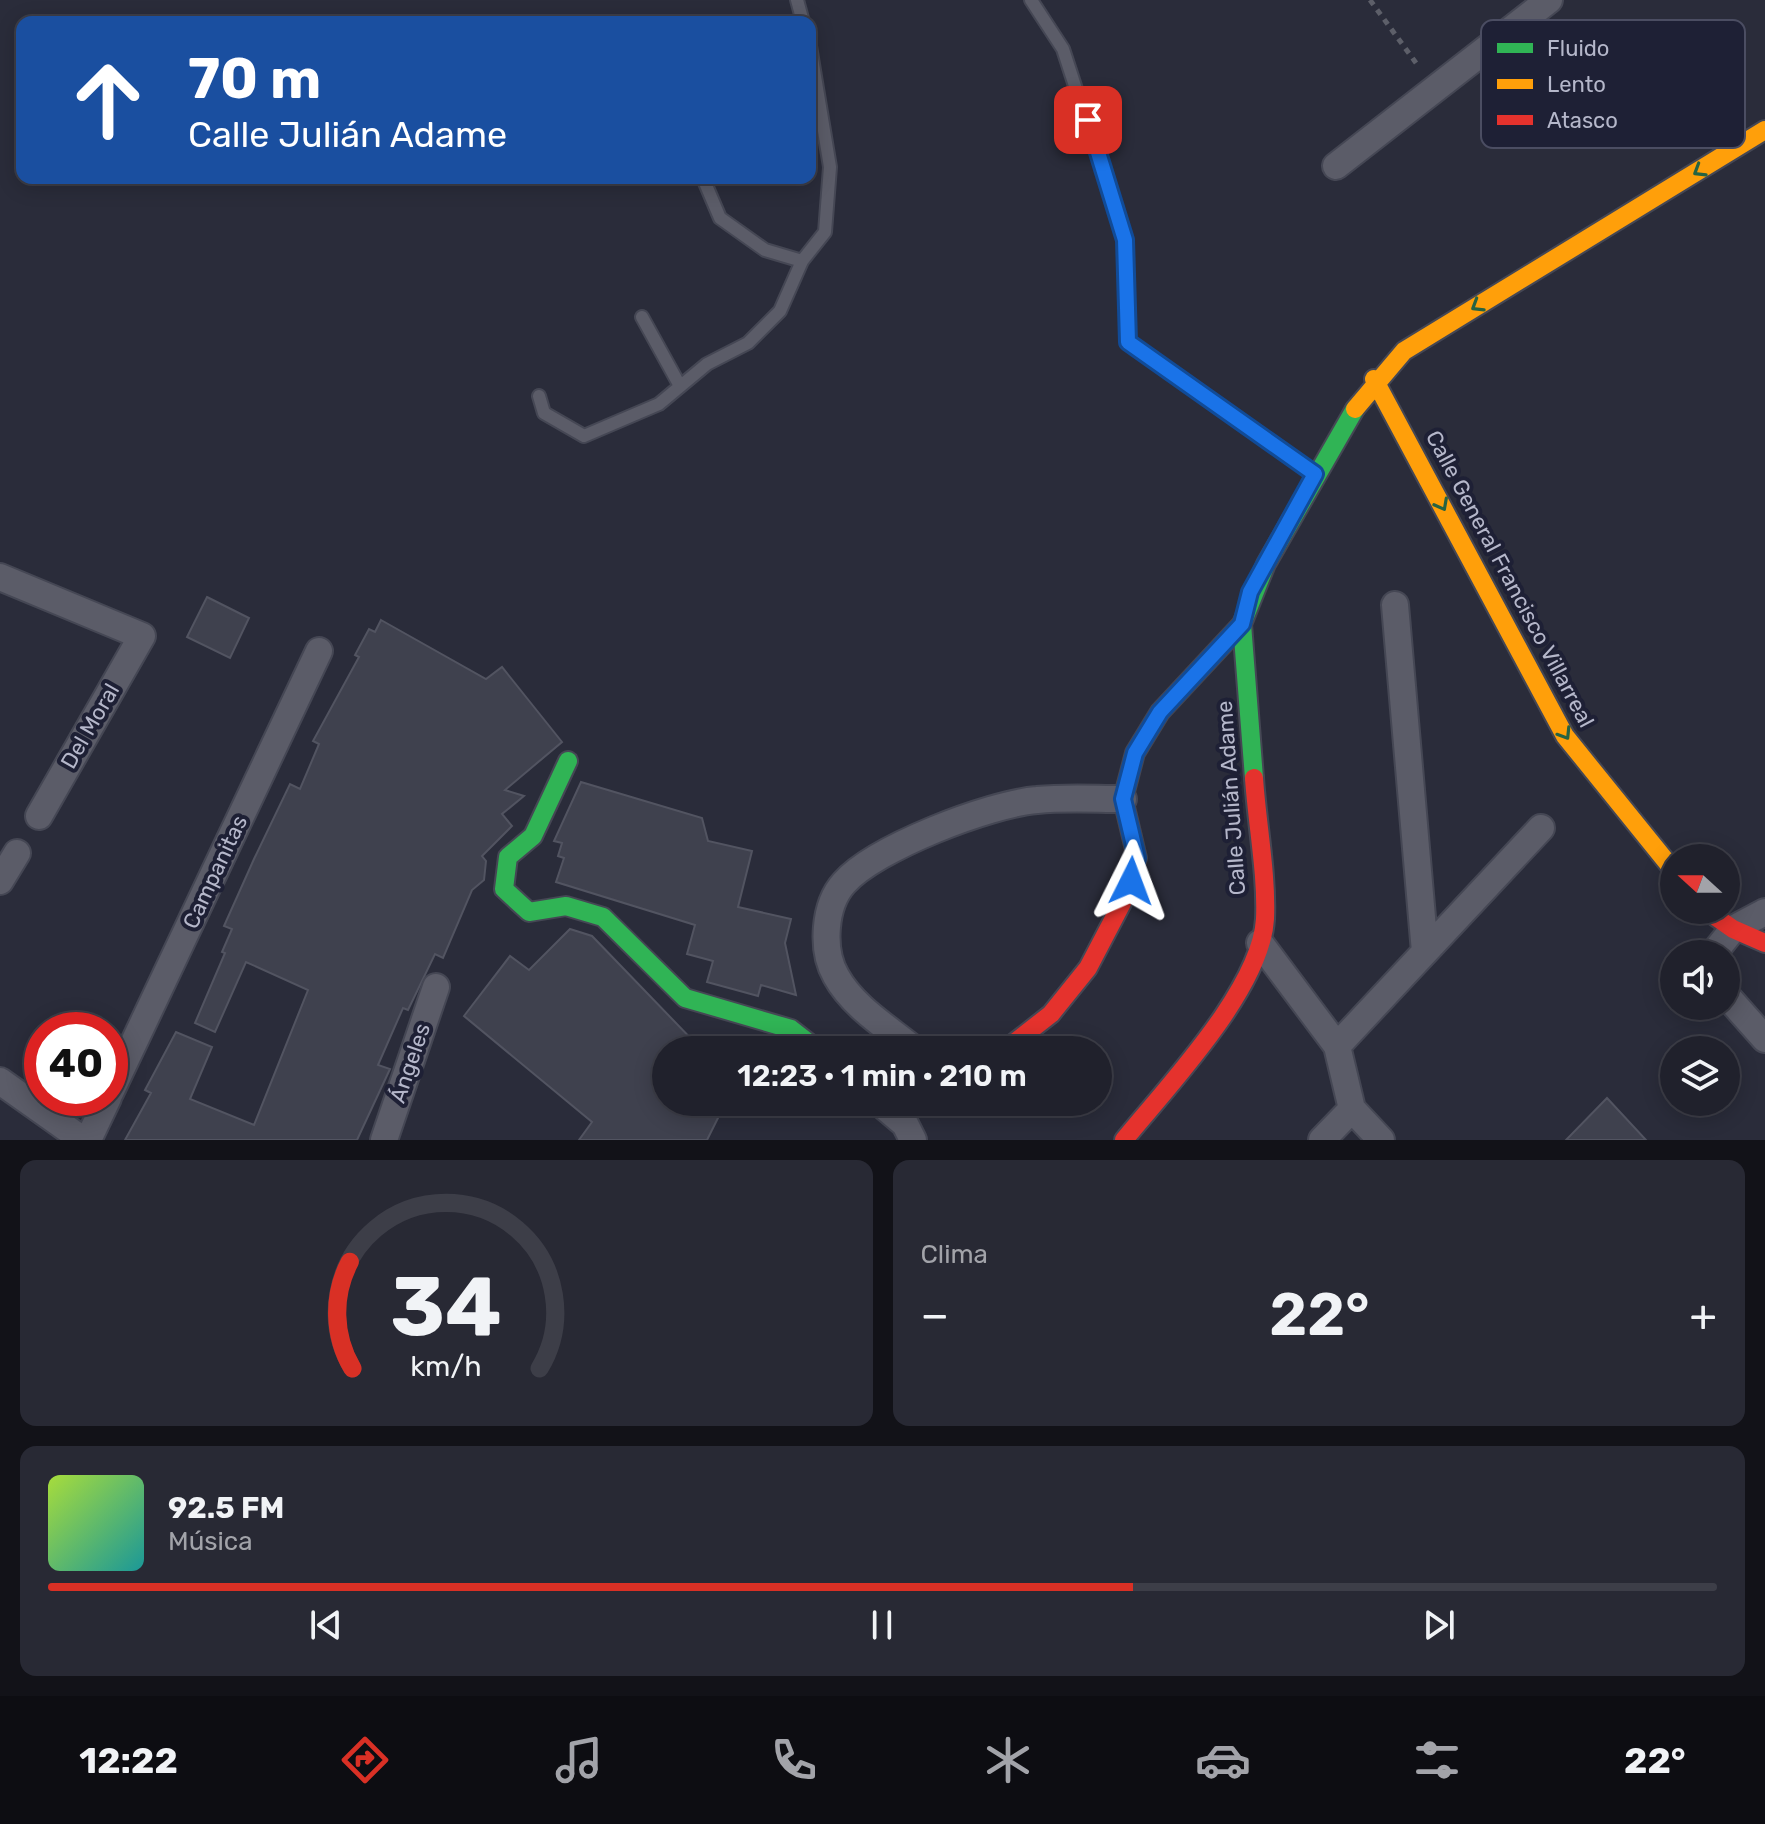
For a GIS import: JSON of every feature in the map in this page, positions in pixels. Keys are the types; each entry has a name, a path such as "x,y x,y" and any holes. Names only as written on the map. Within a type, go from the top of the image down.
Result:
{"street":[{"path":"1523,20 1549,0"},
{"path":"1336,166 1481,53"},
{"name":"Calle Julián Adame","path":"1745,142 1765,130"},
{"name":"Calle Julián Adame","path":"1124,1140 1227,1008 1260,943 1265,921 1242,624 1250,592 1341,428 1374,379 1404,351 1736,148"},
{"name":"Calle General Francisco Villarreal","path":"1374,379 1565,736 1660,854"},
{"path":"1341,428 1368,427 1405,436"},
{"name":"Del Moral","path":"0,577 142,636 39,816"},
{"path":"1395,605 1425,952"},
{"path":"1023,1036 1051,1014 1088,968 1122,903 1137,858 1123,799 1135,753 1146,730 1242,624"},
{"name":"Campanitas","path":"128,1056 319,651"},
{"path":"568,761 533,836 508,857 504,889 529,912 566,906 603,917 685,998 791,1029 800,1036"},
{"path":"898,1036 847,994 833,972 828,946 828,915 841,886 861,867 963,819 1035,800 1123,799"},
{"path":"1337,1046 1541,828"},
{"path":"0,881 17,853"},
{"path":"1724,940 1733,929 1765,912"},
{"path":"1726,924 1765,943"},
{"path":"1260,943 1337,1046 1352,1109 1381,1140"},
{"name":"Ángeles","path":"384,1140 436,987"},
{"path":"1740,1011 1765,1039"},
{"path":"0,1081 86,1140"},
{"path":"1322,1140 1352,1109"},
{"name":"Campanitas","path":"86,1140 99,1116"},
{"path":"896,1116 905,1124 913,1140"}],"lane":[{"path":"1031,0 1063,49 1125,240 1128,342 1315,474"},
{"path":"539,396 544,413 584,436 659,404 707,364 748,343 780,311 802,261 825,232 830,167 816,82"},
{"path":"706,184 720,218 765,250 802,261"},
{"path":"642,317 680,386"}],"path":[{"path":"1370,0 1435,89"}],"building":[{"path":"207,597 249,618 230,658 187,637"},
{"path":"381,620 486,679 502,667 562,742 505,790 524,796 502,814 512,826 482,856 486,861 484,880 472,890 443,958 435,954 408,1010 403,1008 378,1065 390,1069 357,1140 125,1140 151,1093 145,1090 176,1032 212,1047 190,1099 254,1125 308,990 246,962 215,1032 195,1023 225,953 222,952 232,929 224,926 254,859 290,784 300,789 319,744 313,741 359,657 355,655 369,629 375,632"},
{"path":"581,782 702,818 708,841 752,851 738,907 791,919 785,943 796,995 761,985 758,996 707,982 713,961 687,954 695,925 556,882 564,858 558,856 562,843 554,841"},
{"path":"570,929 592,936 688,1036 652,1036 652,1116 719,1116 707,1140 579,1140 592,1122 464,1016 510,956 529,970"},
{"path":"1607,1098 1646,1140 1566,1140"}],"traffic: fast":[{"path":"1254,778 1242,624 1266,564 1355,409"},
{"path":"568,761 533,836 508,857 504,889 529,912 566,906 603,917 685,998 791,1029 800,1036"}],"traffic: slow":[{"path":"1745,142 1765,130"},
{"path":"1355,409 1404,351 1736,148"},
{"path":"1374,379 1565,736 1660,854"}],"traffic: jam":[{"path":"1023,1036 1051,1014 1088,968 1122,903 1137,858 1123,799 1135,753 1160,712 1242,624"},
{"path":"1124,1140 1209,1036 1230,1006 1260,946 1265,902 1254,778"},
{"path":"1726,924 1765,943"}],"route":[{"path":"1088,120 1125,240 1128,342 1315,474 1250,592 1242,624 1160,712 1146,730 1135,753 1123,799 1137,858 1131,881"}]}
